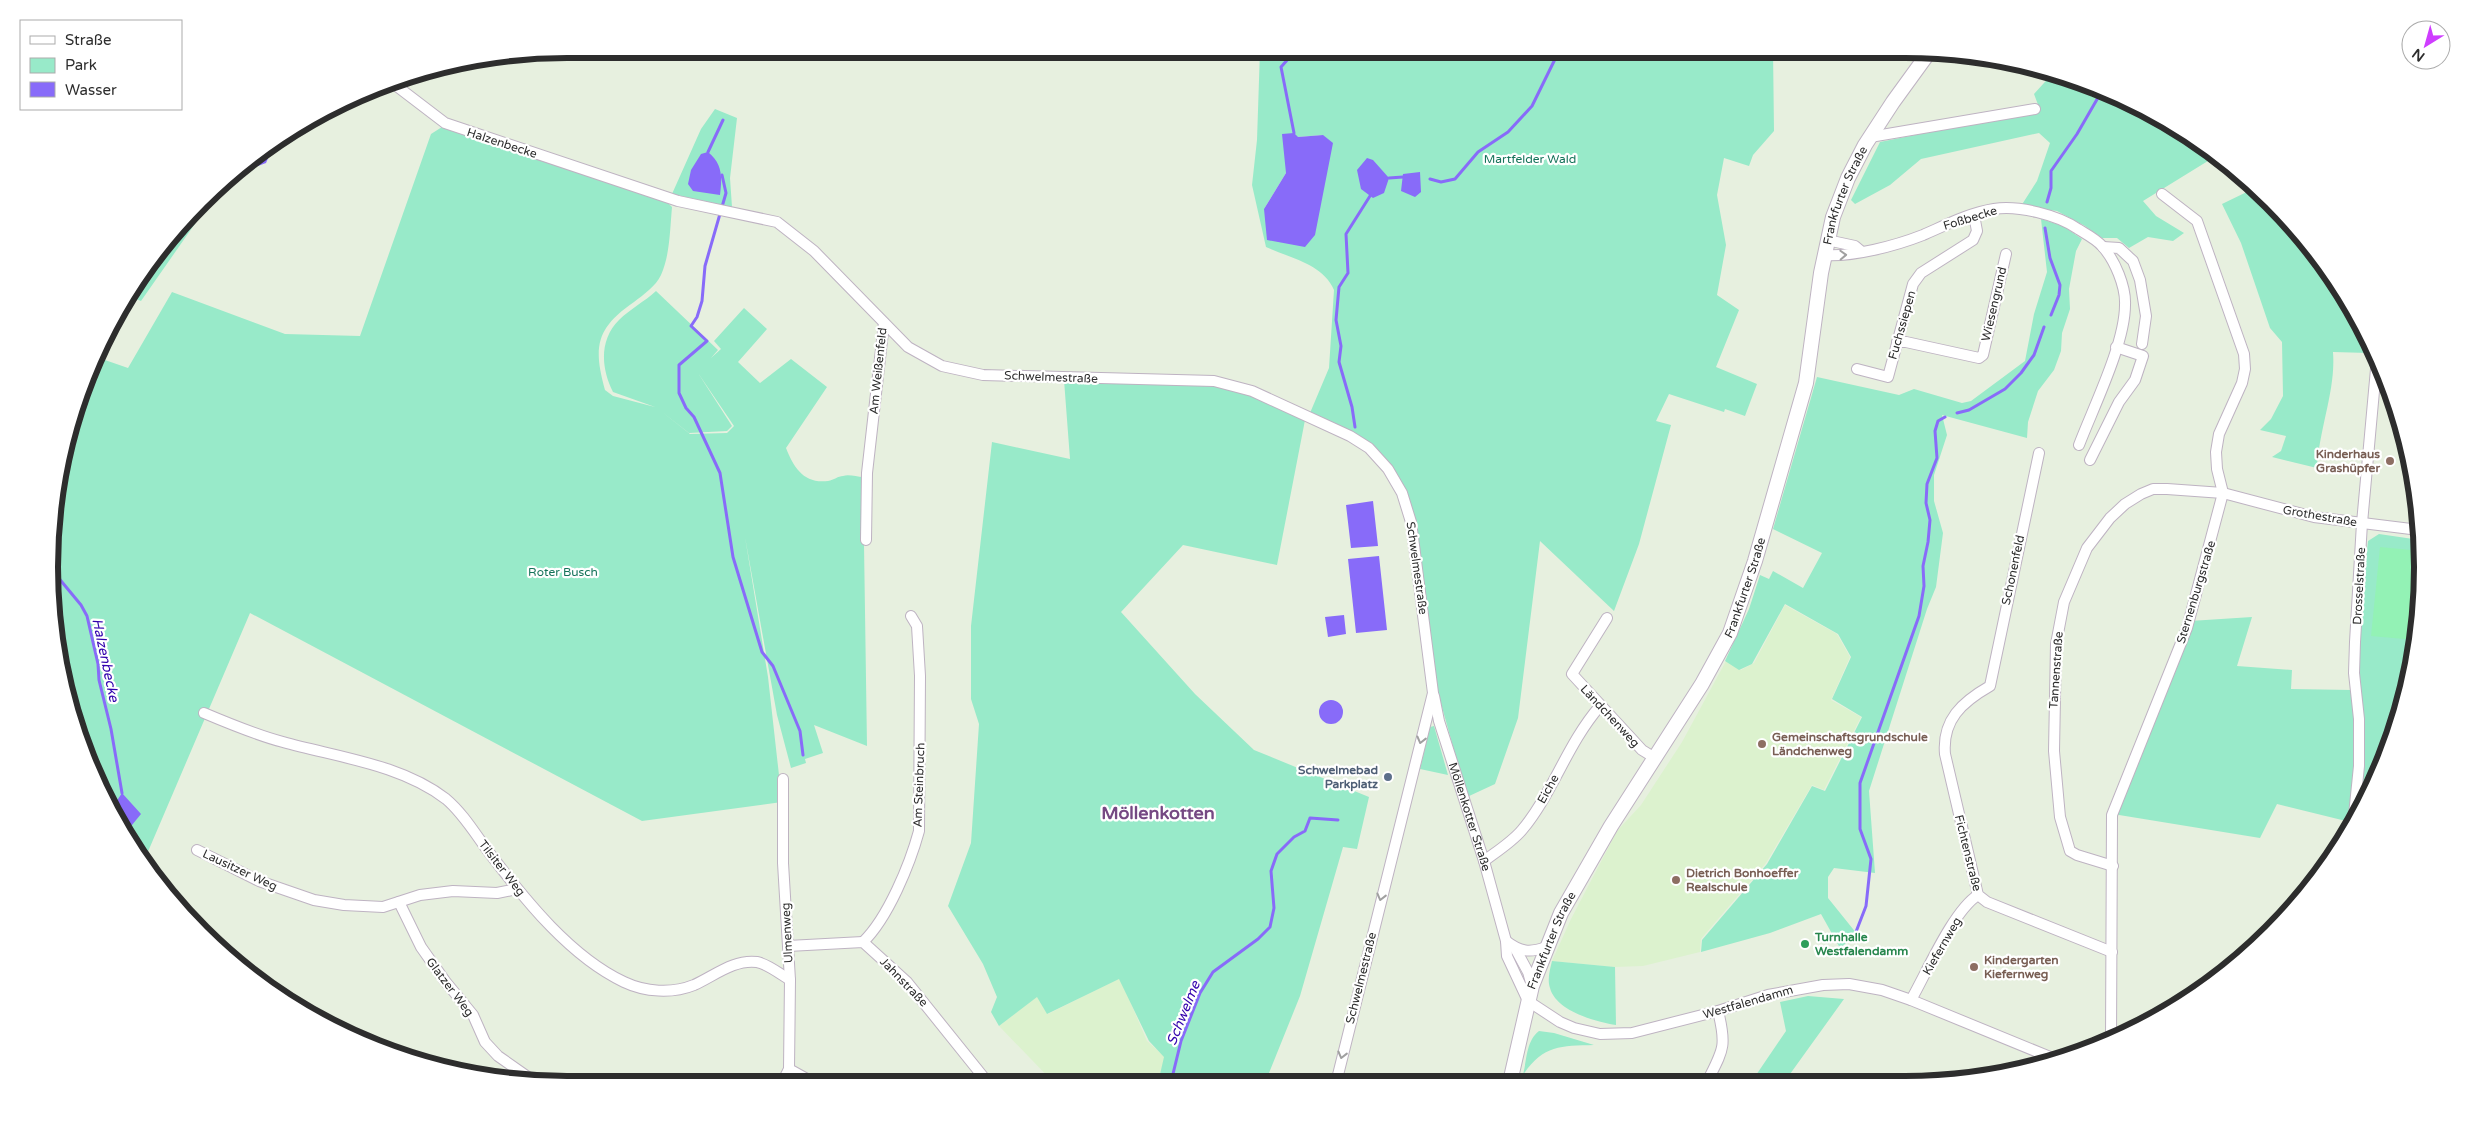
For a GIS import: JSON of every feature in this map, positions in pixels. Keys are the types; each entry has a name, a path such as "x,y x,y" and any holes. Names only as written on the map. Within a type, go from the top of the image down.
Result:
{"main road":[{"name":"Frankfurter Straße","path":"1528,1001 1533,971 1584,871 1716,662 1730,633 1747,588 1806,383 1827,240 1848,178 1870,137 1925,59"},
{"path":"1511,1076 1528,1001"}],"street":[{"name":"Halzenbecke","path":"398,87 445,124 678,201 720,210"},
{"name":"Frankfurter Straße","path":"1870,137 2035,110"},
{"name":"Sternenburgstraße","path":"2111,1032 2112,814 2187,628 2223,493 2217,461 2219,434 2242,383 2245,369 2244,354 2197,221 2162,194"},
{"name":"Foßbecke","path":"1824,255 1846,256 1896,244 1974,215 2004,208 2057,217 2092,238 2103,247 2122,284 2126,304 2123,328 2079,445"},
{"name":"Am Weißenfeld","path":"720,210 777,222 802,239 884,323 867,473 866,540"},
{"name":"Fuchssiepen","path":"1857,369 1888,377 1913,284 1921,273 1973,240 1977,231 1974,215"},
{"path":"1827,240 1855,246 1861,251"},
{"name":"Foßbecke","path":"2103,247 2120,248 2133,261 2140,280 2146,316 2142,344"},
{"name":"Wiesengrund","path":"1897,342 1906,342 1979,358 1983,354 2006,254"},
{"name":"Schwelmestraße","path":"884,323 908,347 942,366 983,375 1214,381 1252,391 1350,436 1369,448 1388,469 1405,500 1414,539 1433,692 1338,1076"},
{"path":"2090,460 2119,402 2135,380 2143,356 2116,347"},
{"name":"Drosselstraße","path":"2355,803 2359,766 2359,719 2354,673 2362,523 2376,374"},
{"name":"Schonenfeld","path":"1990,686 2039,453"},
{"name":"Tannenstraße","path":"2113,866 2070,851 2060,817 2054,751 2053,691 2056,644 2064,602 2087,548 2110,518 2125,504 2153,489 2223,493"},
{"name":"Grothestraße","path":"2223,493 2314,517 2412,529"},
{"name":"Am Steinbruch","path":"863,942 883,918 912,854 919,831 920,676 917,626 911,616"},
{"name":"Ländchenweg","path":"1607,618 1572,674 1642,750 1655,758"},
{"name":"Fichtenstraße","path":"1990,686 1968,699 1955,712 1948,725 1944,741 1959,816 1978,895 1986,902 2112,952"},
{"name":"Möllenkotter Straße","path":"1433,692 1444,739 1484,861 1506,941 1507,956 1528,1001"},
{"name":"Eiche","path":"1484,861 1521,832 1532,818 1582,726 1600,706"},
{"name":"Tilsiter Weg","path":"204,713 254,733 392,772 432,789 462,816 517,889 546,922 568,942 610,974 634,987 670,991 692,986 728,967 746,961 759,962 790,980"},
{"name":"Ulmenweg","path":"783,779 784,863 790,980 789,1069 786,1076"},
{"name":"Lausitzer Weg","path":"197,850 259,881 314,900 344,905 383,907 420,895 453,891 497,893 517,889"},
{"name":"Kiefernweg","path":"1911,1000 1954,924 1970,900 1978,895"},
{"name":"Glatzer Weg","path":"399,902 421,947 445,981 473,1015 485,1042 498,1056 523,1074"},
{"path":"1506,941 1515,948 1533,971 1521,973 1514,971"},
{"path":"788,946 863,942"},
{"name":"Jahnstraße","path":"863,942 908,982 982,1076"},
{"path":"1515,948 1523,951 1535,951 1546,947"},
{"name":"Westfalendamm","path":"1528,1001 1567,1025 1600,1034 1632,1034 1718,1011 1768,995 1829,984 1861,985 1911,1000 2046,1056"},
{"path":"1710,1076 1724,1046 1723,1031 1718,1011"},
{"path":"789,1069 802,1076"}],"shaded area":[{"path":"1785,605 1837,634 1850,657 1831,700 1861,717 1824,790 1812,785 1766,863 1701,939 1700,952 1643,966 1615,967 1552,961 1571,919 1617,831 1641,805 1682,742 1726,661 1741,670 1754,663"},
{"path":"1120,978 1147,1041 1165,1057 1160,1076 1047,1076 999,1026 1037,996 1048,1014"}],"green space":[{"name":"Martfelder Wald","path":"1260,58 1773,58 1774,131 1753,155 1749,166 1724,158 1717,195 1726,245 1717,295 1739,310 1716,367 1757,384 1745,416 1725,409 1724,412 1669,394 1656,421 1671,425 1639,544 1614,611 1540,541 1518,718 1495,784 1467,797 1437,689 1417,539 1391,467 1310,413 1329,368 1334,290 1329,281 1314,268 1266,247 1252,185 1257,140","holes":["1323,135 1264,209 1286,173 1298,137"]},
{"path":"2048,79 2099,96 2159,126 2210,160 2143,201 2156,216 2184,233 2173,241 2148,237 2129,248 2117,238 2102,238 2085,226 2057,211 2021,206 2037,181 2050,143 2039,133 1921,159 1890,185 1855,204 1851,200 1880,142 2040,110 2034,94"},
{"path":"715,109 737,118 730,178 732,207 672,194 701,129"},
{"name":"Roter Busch","path":"442,127 667,202 672,207 670,233 668,250 661,275 649,290 621,311 605,330 601,340 599,362 605,390 613,396 655,407 613,392 606,373 604,354 608,336 619,320 656,291 718,350 711,358 721,349 714,341 744,308 767,329 738,362 760,383 791,359 827,387 786,448 796,468 812,480 828,481 848,475 863,477 867,746 814,725 823,753 805,759 806,763 791,768 777,715 745,537 768,677 782,802 642,821 250,613 147,854 152,862 126,822 96,762 75,699 62,634 58,567 62,500 75,435 96,372 102,359 128,368 172,292 285,334 360,336 431,134","holes":["698,373 734,426 727,433 690,434 657,408 689,433 727,431 732,426"]},
{"path":"2248,191 2264,207 2287,231 2328,284 2366,353 2333,352 2332,381 2318,453 2317,468 2272,457 2281,451 2286,436 2260,430 2271,419 2283,396 2282,342 2270,328 2241,243 2222,204"},
{"name":"Roter Busch","path":"206,208 141,301 134,298 143,284 184,231"},
{"path":"2041,219 2063,226 2082,239 2076,251 2069,289 2070,309 2062,333 2061,351 2054,370 2038,391 2028,422 2027,438 1942,415 1947,435 1934,475 1934,501 1943,533 1936,587 1927,609 1869,791 1875,873 1834,868 1828,877 1828,898 1857,934 1840,948 1821,914 1770,933 1701,952 1702,940 1767,864 1812,786 1825,791 1862,717 1832,699 1851,657 1838,634 1785,604 1752,664 1739,670 1725,661 1749,609 1760,575 1769,579 1773,571 1803,588 1822,553 1773,529 1817,377 1899,395 1914,389 1962,403 1971,401 2025,361 2034,314 2047,272"},
{"path":"1064,380 1213,384 1250,395 1305,420 1277,565 1183,545 1121,612 1195,694 1254,750 1369,797 1357,849 1343,847 1300,996 1268,1076 1160,1076 1164,1057 1149,1041 1119,979 1047,1014 1037,997 999,1026 991,1012 997,997 983,964 948,906 971,843 979,724 971,699 971,626 992,442 1070,459"},
{"path":"2379,534 2412,539 2412,600 2404,666 2396,699 2375,762 2346,821 2277,804 2260,838 2113,814 2190,621 2252,617 2237,666 2292,670 2291,689 2352,690 2368,541"},
{"path":"2380,547 2412,550 2412,600 2408,639 2371,636"},
{"path":"1434,726 1448,775 1420,769 1430,727"},
{"path":"1552,961 1615,967 1616,1025 1588,1018 1568,1009 1560,1003 1549,985"},
{"path":"1808,996 1844,999 1789,1076 1755,1076 1786,1031 1780,1002"},
{"path":"1539,1031 1554,1033 1594,1045 1553,1049 1538,1058 1523,1075 1529,1045"}],"water":[{"path":"1294,133 1298,137 1323,135 1333,143 1315,235 1305,247 1267,240 1264,209 1286,173 1282,134"},
{"path":"708,152 719,166 721,177 720,195 693,191 688,184 691,170 701,154"},
{"path":"270,153 266,163 258,166 255,165"},
{"path":"1367,158 1373,160 1389,178 1384,193 1373,198 1361,189 1357,170"},
{"path":"1420,172 1421,192 1415,197 1401,191 1403,174"},
{"path":"1373,501 1378,546 1351,548 1346,505"},
{"path":"1379,556 1387,630 1356,633 1348,559"},
{"path":"1344,615 1346,634 1328,637 1325,617"},
{"path":"1331,700 1336,701 1342,707 1342,717 1336,723 1331,724 1326,723 1320,717 1319,712 1320,707 1326,701"},
{"path":"122,793 141,814 132,825 128,825 116,802"}],"waterway":[{"name":"Schwelme","path":"1289,58 1281,67 1294,133"},
{"path":"1430,179 1441,182 1455,179 1478,152 1508,132 1532,106 1556,58"},
{"path":"2047,202 2051,188 2051,171 2077,134 2099,96"},
{"path":"708,152 723,120"},
{"path":"722,175 726,193 705,266 702,301 697,317 691,326 707,341 679,365 679,393 686,408 694,417 720,473 733,557 762,652 773,666 800,731 803,755"},
{"path":"1389,178 1403,177"},
{"name":"Schwelme","path":"1355,427 1352,407 1339,362 1341,346 1336,320 1339,287 1348,273 1346,234 1370,196"},
{"path":"2045,228 2050,258 2060,285 2059,295 2051,315"},
{"path":"1957,413 1969,410 2005,389 2021,373 2034,355 2044,327"},
{"path":"1854,937 1866,906 1871,859 1860,829 1860,783 1919,616 1924,586 1923,566 1930,520 1926,503 1927,484 1937,458 1935,431 1938,421 1945,417"},
{"name":"Halzenbecke","path":"58,578 81,605 87,616 98,664 99,680 111,729 122,793"},
{"name":"Schwelme","path":"1172,1076 1181,1041 1200,993 1213,972 1258,939 1270,927 1274,908 1271,871 1277,854 1294,837 1305,831 1310,818 1338,820"}],"place":[{"name":"Kinderhaus Grashüpfer","path":"2390,461"},
{"name":"Gemeinschaftsgrundschule Ländchenweg","path":"1762,744"},
{"name":"Schwelmebad Parkplatz","path":"1388,777"},
{"name":"Dietrich Bonhoeffer Realschule","path":"1676,880"},
{"name":"Turnhalle Westfalendamm","path":"1805,944"},
{"name":"Kindergarten Kiefernweg","path":"1974,967"}],"district":[{"name":"Möllenkotten","path":"1158,813"}]}
